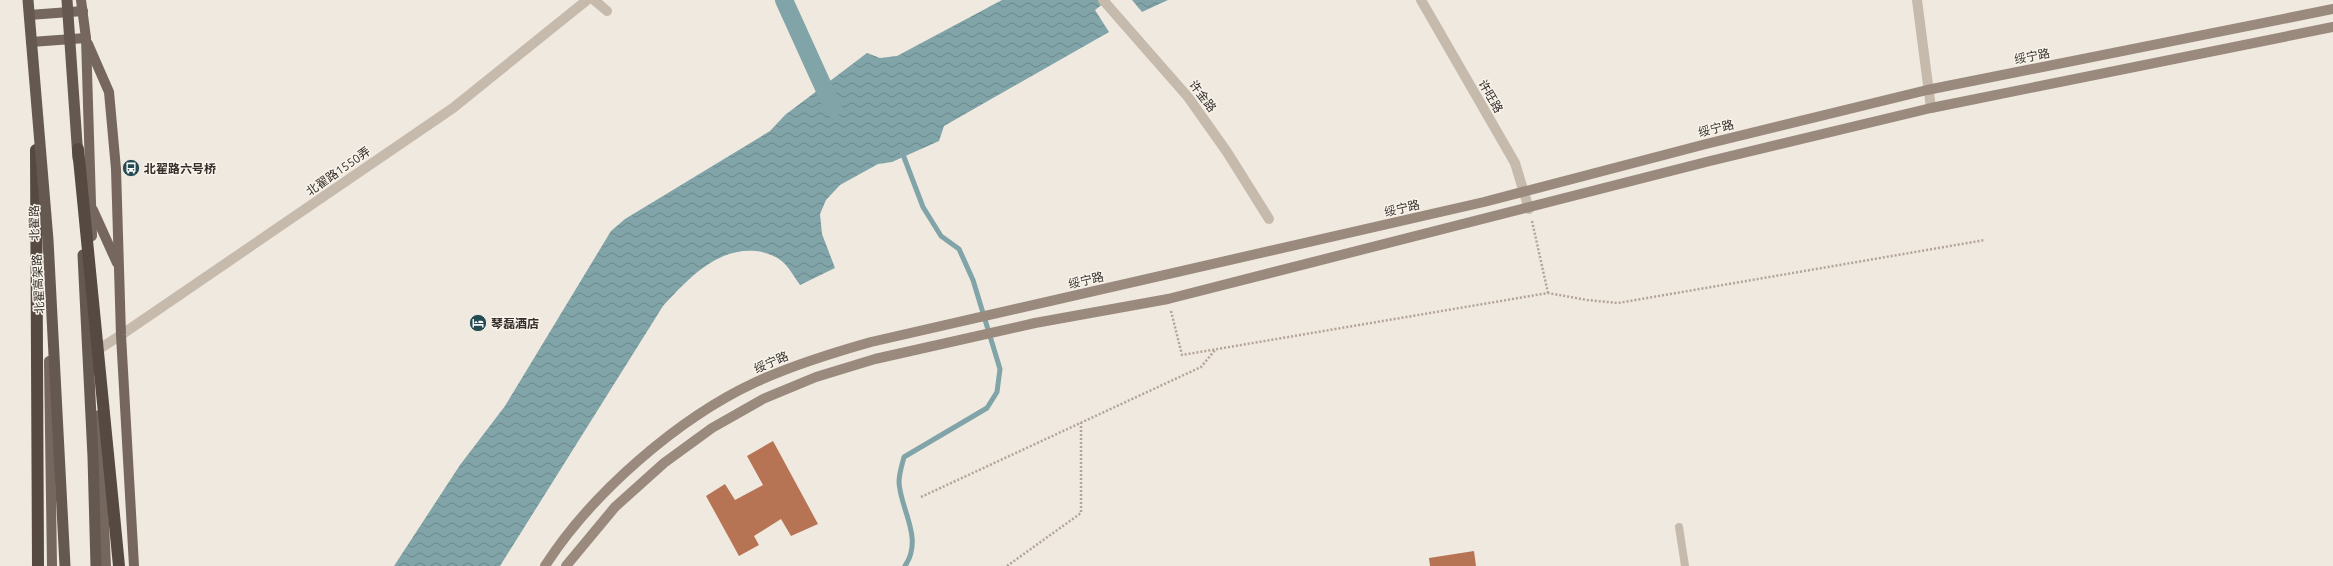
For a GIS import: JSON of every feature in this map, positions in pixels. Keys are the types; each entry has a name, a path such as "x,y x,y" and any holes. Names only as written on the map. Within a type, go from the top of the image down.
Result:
{"highway":[{"name":"北翟高架路","path":"28,0 48,247 65,566"},
{"path":"67,0 78,149 119,566"},
{"path":"36,92 38,566"},
{"path":"78,149 93,457 96,566"}],"main road":[{"name":"北翟路","path":"28,0 47,189 52,566"},
{"path":"81,0 86,38 96,351 106,566"},
{"name":"绥宁路","path":"545,566 558,546 602,495 653,449 702,413 755,383 810,360 871,342 1525,191 1706,144 1927,90 2333,9"},
{"path":"29,15 83,11"},
{"path":"566,566 615,507 664,463 712,428 763,399 816,377 860,364 1035,323 1168,299 1529,209 1710,161 1931,108 2333,27"},
{"path":"32,42 86,38"},
{"path":"86,38 109,92 116,169 121,335 134,566"},
{"path":"91,206 119,269"}],"street":[{"name":"北翟路1550弄","path":"96,351 463,100 587,0"},
{"path":"594,0 607,11"},
{"name":"许旺路","path":"1421,0 1515,163 1525,191 1529,209"},
{"path":"1917,0 1927,90 1931,108"},
{"name":"许金路","path":"1106,3 1188,97 1227,152 1269,218"}],"lane":[{"path":"1679,527 1685,566"}],"path":[{"path":"1529,209 1548,293"},
{"path":"1168,299 1182,355 1548,293 1587,300 1618,303 1984,240"},
{"path":"921,497 1201,367 1216,349"},
{"path":"1007,566 1081,513 1081,423"}],"water":[{"path":"1002,0 1108,0 1095,10 1109,32 944,126 939,141 892,162 878,164 840,185 826,200 820,214 822,234 835,268 800,285 786,265 778,258 756,251 742,251 728,254 716,260 693,276 663,306 500,566 394,566 460,465 505,406 611,231 625,219 770,131 785,115 867,53 880,58 897,56"},
{"path":"1132,0 1168,0 1142,12"}],"building":[{"path":"773,441 818,524 791,536 781,519 754,536 759,545 739,556 706,496 725,484 735,500 763,485 747,456"},
{"path":"1474,551 1476,566 1430,566 1429,558"}],"waterway":[{"path":"784,0 833,108"},
{"path":"902,152 923,207 941,236 959,249 973,280 1000,369 997,392 987,408 904,457 900,473 900,492 912,534 910,555 905,566"}],"place":[{"name":"北翟路六号桥","path":"131,168"},
{"name":"琴磊酒店","path":"478,323"}]}
